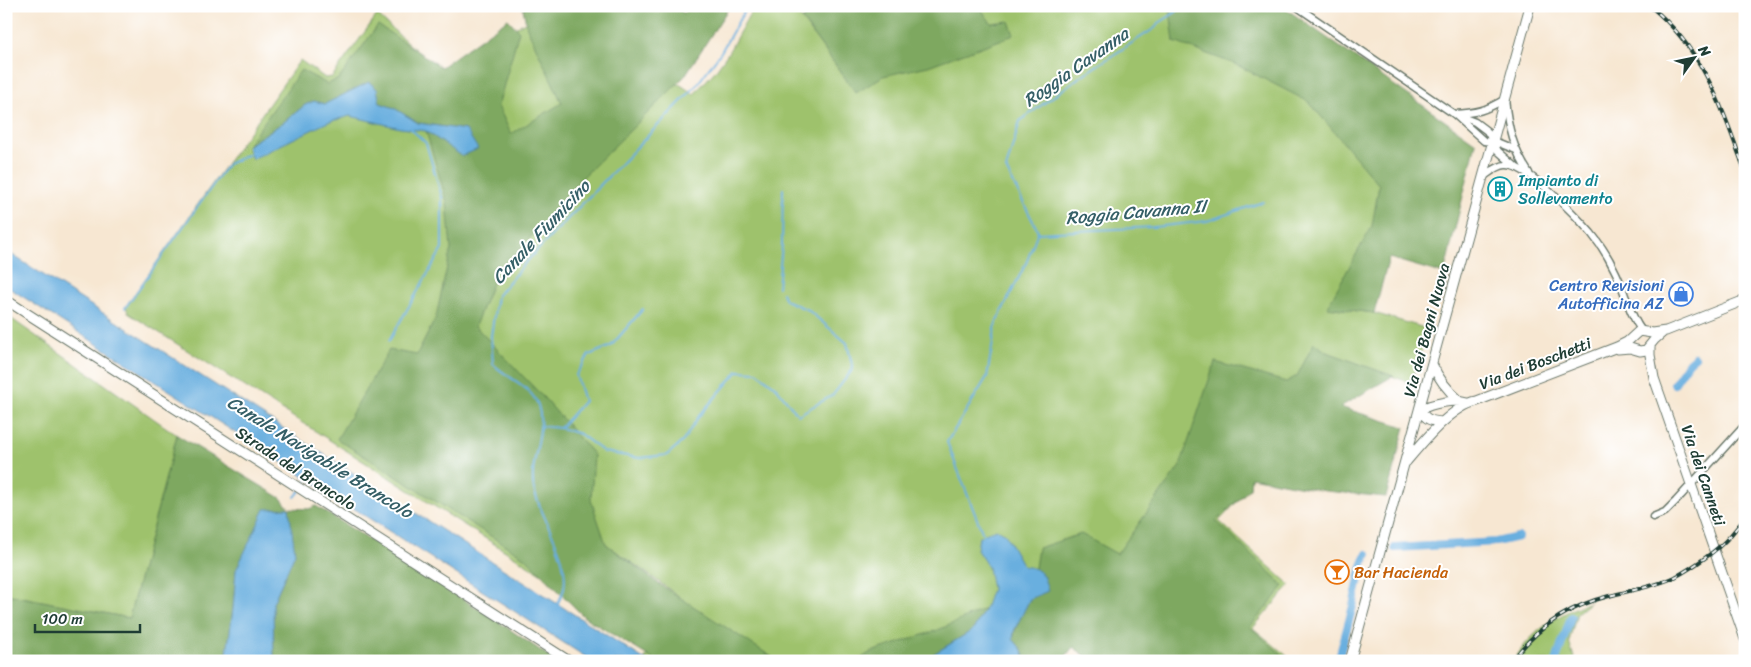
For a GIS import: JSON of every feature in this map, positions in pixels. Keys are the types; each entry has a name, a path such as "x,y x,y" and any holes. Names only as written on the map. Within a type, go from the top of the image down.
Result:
{"street":[{"path":"1296,6 1454,114 1475,122 1487,131 1498,151 1516,167 1530,175 1578,219 1605,253 1624,290 1632,314 1633,337 1637,349"},
{"name":"Via dei Bagni Nuova","path":"1350,661 1530,6"},
{"path":"1454,114 1475,113 1505,99 1507,119 1516,150 1530,175"},
{"path":"1492,142 1516,150"},
{"path":"1483,177 1495,169 1506,165 1516,167"},
{"name":"Strada del Brancolo","path":"6,300 569,661"},
{"name":"Via dei Boschetti","path":"1420,410 1426,406 1477,401 1612,350 1645,332 1666,331 1745,300"},
{"path":"1632,314 1651,337 1651,345"},
{"name":"Via dei Boschetti","path":"1612,350 1646,350 1666,331"},
{"name":"Via dei Canneti","path":"1651,345 1650,356 1654,378 1745,639"},
{"name":"Via dei Canneti","path":"1637,349 1654,378"},
{"name":"Via dei Boschetti","path":"1432,364 1445,388 1464,402"},
{"name":"Via dei Boschetti","path":"1405,463 1442,422 1464,402"},
{"path":"1420,410 1429,420 1442,422"},
{"path":"1653,518 1665,512 1745,425"}],"green space":[{"path":"528,6 677,6 683,13 692,6 730,6 684,77 578,182 493,281 475,326 545,399 594,455 591,500 606,544 659,584 778,661 656,661 584,617 527,559 337,439 389,350 417,355 436,317 451,249 447,202 426,131 441,140 466,130 418,123 394,108 379,103 377,89 369,82 325,104 314,101 305,105 284,122 247,146 301,70 327,84 339,79 378,25 441,67 508,19 519,31 498,106 511,134 562,103 527,28 523,9"},
{"path":"551,6 584,104 679,84 694,94 716,70 728,53 754,6 792,6 843,75 917,6 1267,6 1411,151 1334,308 1374,313 1428,329 1411,383 1329,353 1319,347 1251,477 1250,488 1219,521 1290,585 1253,628 1293,661 1113,661 1076,636 1048,661 650,661 645,658 680,597 606,544 545,576 128,313 126,306 300,60 325,78 332,77 377,15 441,73"},
{"path":"817,6 979,6 991,23 1009,21 1014,35 928,66 883,76 856,93 802,19"},
{"path":"1176,6 1282,6 1476,143 1444,274 1389,258 1374,313 1327,307 1372,226 1379,185 1309,102 1235,64 1174,42 1170,10"},
{"path":"6,315 177,435 129,618 6,594"},
{"path":"1314,343 1327,352 1393,376 1340,407 1405,427 1386,497 1325,491 1251,477 1250,488 1216,521 1284,586 1250,627 1289,661 1093,661 1073,647 1062,661 1026,661 1022,650 1013,639 1021,615 1044,577 1035,568 1038,548 1081,534 1117,554 1180,466 1215,362 1286,382 1297,376"},
{"path":"177,435 281,498 289,508 309,509 316,506 496,620 556,661 274,661 273,603 295,553 236,570 226,661 6,661 6,594 129,618"},
{"path":"1590,602 1577,613 1569,641 1575,661 1514,661 1528,641 1546,625"},
{"path":"985,609 973,630 922,661 857,661 871,652 938,630"}],"water":[{"path":"369,82 377,89 380,103 394,108 418,123 466,130 478,149 462,156 426,131 400,128 350,116 328,122 252,159 247,146 284,122 305,105 314,101 325,104"},
{"name":"Canale Navigabile Brancolo","path":"6,251 647,661 592,661 6,286"},
{"path":"289,508 295,553 273,603 274,661 226,661 236,570 265,509"},
{"path":"996,529 1005,534 1023,566 1038,570 1041,573 1048,591 1030,599 1014,631 1013,639 1022,650 1026,661 990,661 986,654 973,661 922,661 973,630 985,609 992,589 988,567 977,550 979,537"}],"waterway":[{"name":"Canale Fiumicino","path":"557,605 564,588 563,564 538,501 533,479 540,426 538,405 535,398 524,387 493,364 491,336 497,296 525,263 696,86 721,52 747,6"},
{"path":"1176,12 1181,6"},
{"name":"Roggia Cavanna","path":"984,537 947,442 987,377 996,323 1027,261 1038,231 1006,169 1020,121 1081,76 1155,28 1159,23 1176,12 1171,7"},
{"path":"389,341 442,249 442,197 426,143 411,129"},
{"path":"125,308 228,164 251,153"},
{"path":"778,287 782,245 783,189"},
{"name":"Roggia Cavanna II","path":"1037,233 1154,227 1207,221 1263,202"},
{"path":"540,426 560,428 580,434 604,452 639,458 667,455 683,441 699,416 738,371 757,372 775,386 798,415 833,395 853,369 847,343 808,310 785,300 782,293"},
{"path":"561,427 584,401 576,375 589,355 611,346 643,309"},
{"path":"1674,384 1689,362 1695,357"},
{"path":"302,487 308,479"},
{"path":"295,497 300,491"},
{"path":"1395,548 1496,542 1518,537"},
{"path":"1338,661 1362,566 1367,554"},
{"path":"1556,661 1571,617"}],"railway":[{"path":"1650,6 1669,23 1698,61 1719,103 1745,171"},
{"path":"1512,661 1532,638 1567,612 1594,600 1659,583 1689,569 1719,547 1745,518"}],"place":[{"name":"Impianto di Sollevamento","path":"1500,189"},
{"name":"Centro Revisioni Autofficina AZ","path":"1681,294"},
{"name":"Bar Hacienda","path":"1337,572"}]}
